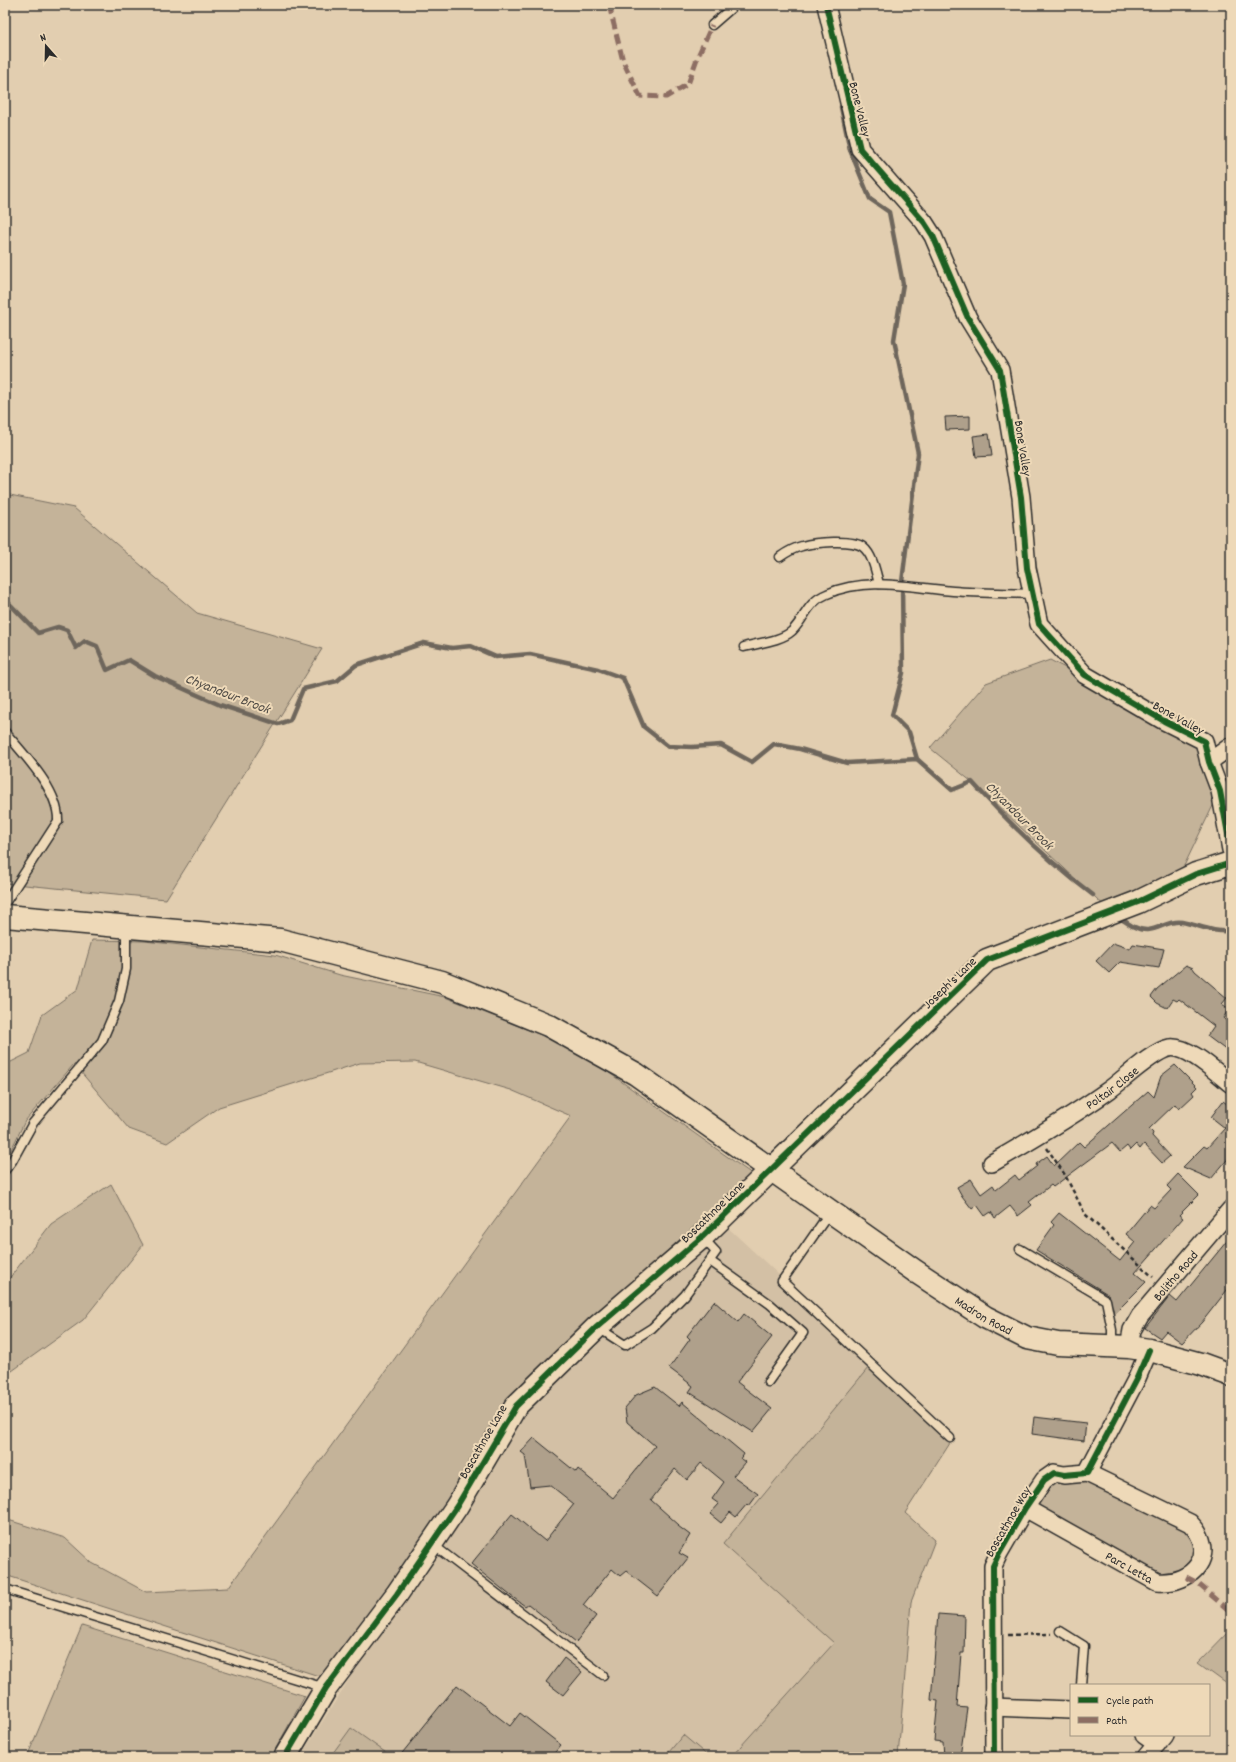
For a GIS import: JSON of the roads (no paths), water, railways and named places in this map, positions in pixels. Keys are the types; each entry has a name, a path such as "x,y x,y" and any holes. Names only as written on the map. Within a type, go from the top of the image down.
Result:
{"street":[{"name":"Bone Valley","path":"826,5 860,149 924,222 933,236 968,318 1000,370 1021,498 1027,568 1039,624 1085,675 1164,722 1204,741 1208,762 1220,791 1231,850"},
{"path":"1208,762 1231,746"},
{"name":"Joseph's Lane","path":"772,1169 987,960 1138,902 1196,874 1231,863"},
{"name":"Madron Road","path":"5,916 280,940 442,982 548,1025 636,1074 915,1271 979,1313 1027,1338 1058,1344 1130,1348 1202,1364 1231,1375"},
{"name":"Poltair Close","path":"992,1163 1055,1127 1157,1054 1169,1048 1180,1048 1193,1055 1231,1084"},
{"name":"Boscathnoe Lane","path":"285,1757 326,1688 397,1594 457,1506 516,1406 597,1327 702,1238 772,1169"},
{"name":"Bolitho Road","path":"1130,1348 1132,1330 1140,1316 1231,1209"},
{"path":"1087,1473 1137,1378 1130,1348"},
{"name":"Boscathnoe Way","path":"994,1757 993,1566 998,1553 1044,1480 1054,1473 1064,1475 1087,1473"},
{"name":"Parc Letta","path":"1025,1508 1157,1582 1177,1581 1193,1572 1202,1556 1204,1547 1197,1530 1190,1523 1087,1473"},
{"path":"993,1707 1070,1710"},
{"path":"1146,1757 1155,1738"}],"lane":[{"path":"712,25 736,5"},
{"path":"780,557 791,550 812,543 848,543 859,545 864,547 869,555 879,584"},
{"path":"744,647 779,638 792,632 807,609 816,600 826,594 860,584 879,584 956,591 1032,594"},
{"path":"5,732 26,756 55,799 58,821 5,903"},
{"path":"5,1170 12,1161 33,1123 102,1041 119,1000 126,969 126,927"},
{"path":"830,1211 782,1281 950,1438"},
{"path":"597,1327 625,1345 652,1328 685,1295 716,1252 702,1238"},
{"path":"1020,1249 1106,1300 1112,1330 1130,1348"},
{"path":"710,1261 770,1304 803,1334 768,1382"},
{"path":"431,1544 603,1675"},
{"path":"5,1589 326,1688"},
{"path":"1062,1632 1084,1646 1081,1684"}],"waterway":[{"path":"841,107 850,150 870,199 889,212 903,284 894,340 918,453 902,582 903,673 892,715 909,732 917,759"},
{"name":"Chyandour Brook","path":"5,575 5,580"},
{"name":"Chyandour Brook","path":"5,599 38,633 58,627 67,630 76,648 85,641 97,646 107,670 129,660 155,676 220,705 278,724 290,720 303,689 337,681 356,665 424,643 452,648 471,646 496,657 530,654 598,669 623,678 644,727 668,746 692,747 721,745 752,762 774,744 800,749 847,763 917,759 952,790 972,782 1030,841 1060,869 1093,895"},
{"name":"Chyandour Brook","path":"1117,916 1132,926 1144,930 1173,922 1182,922 1212,930 1231,931"}]}
